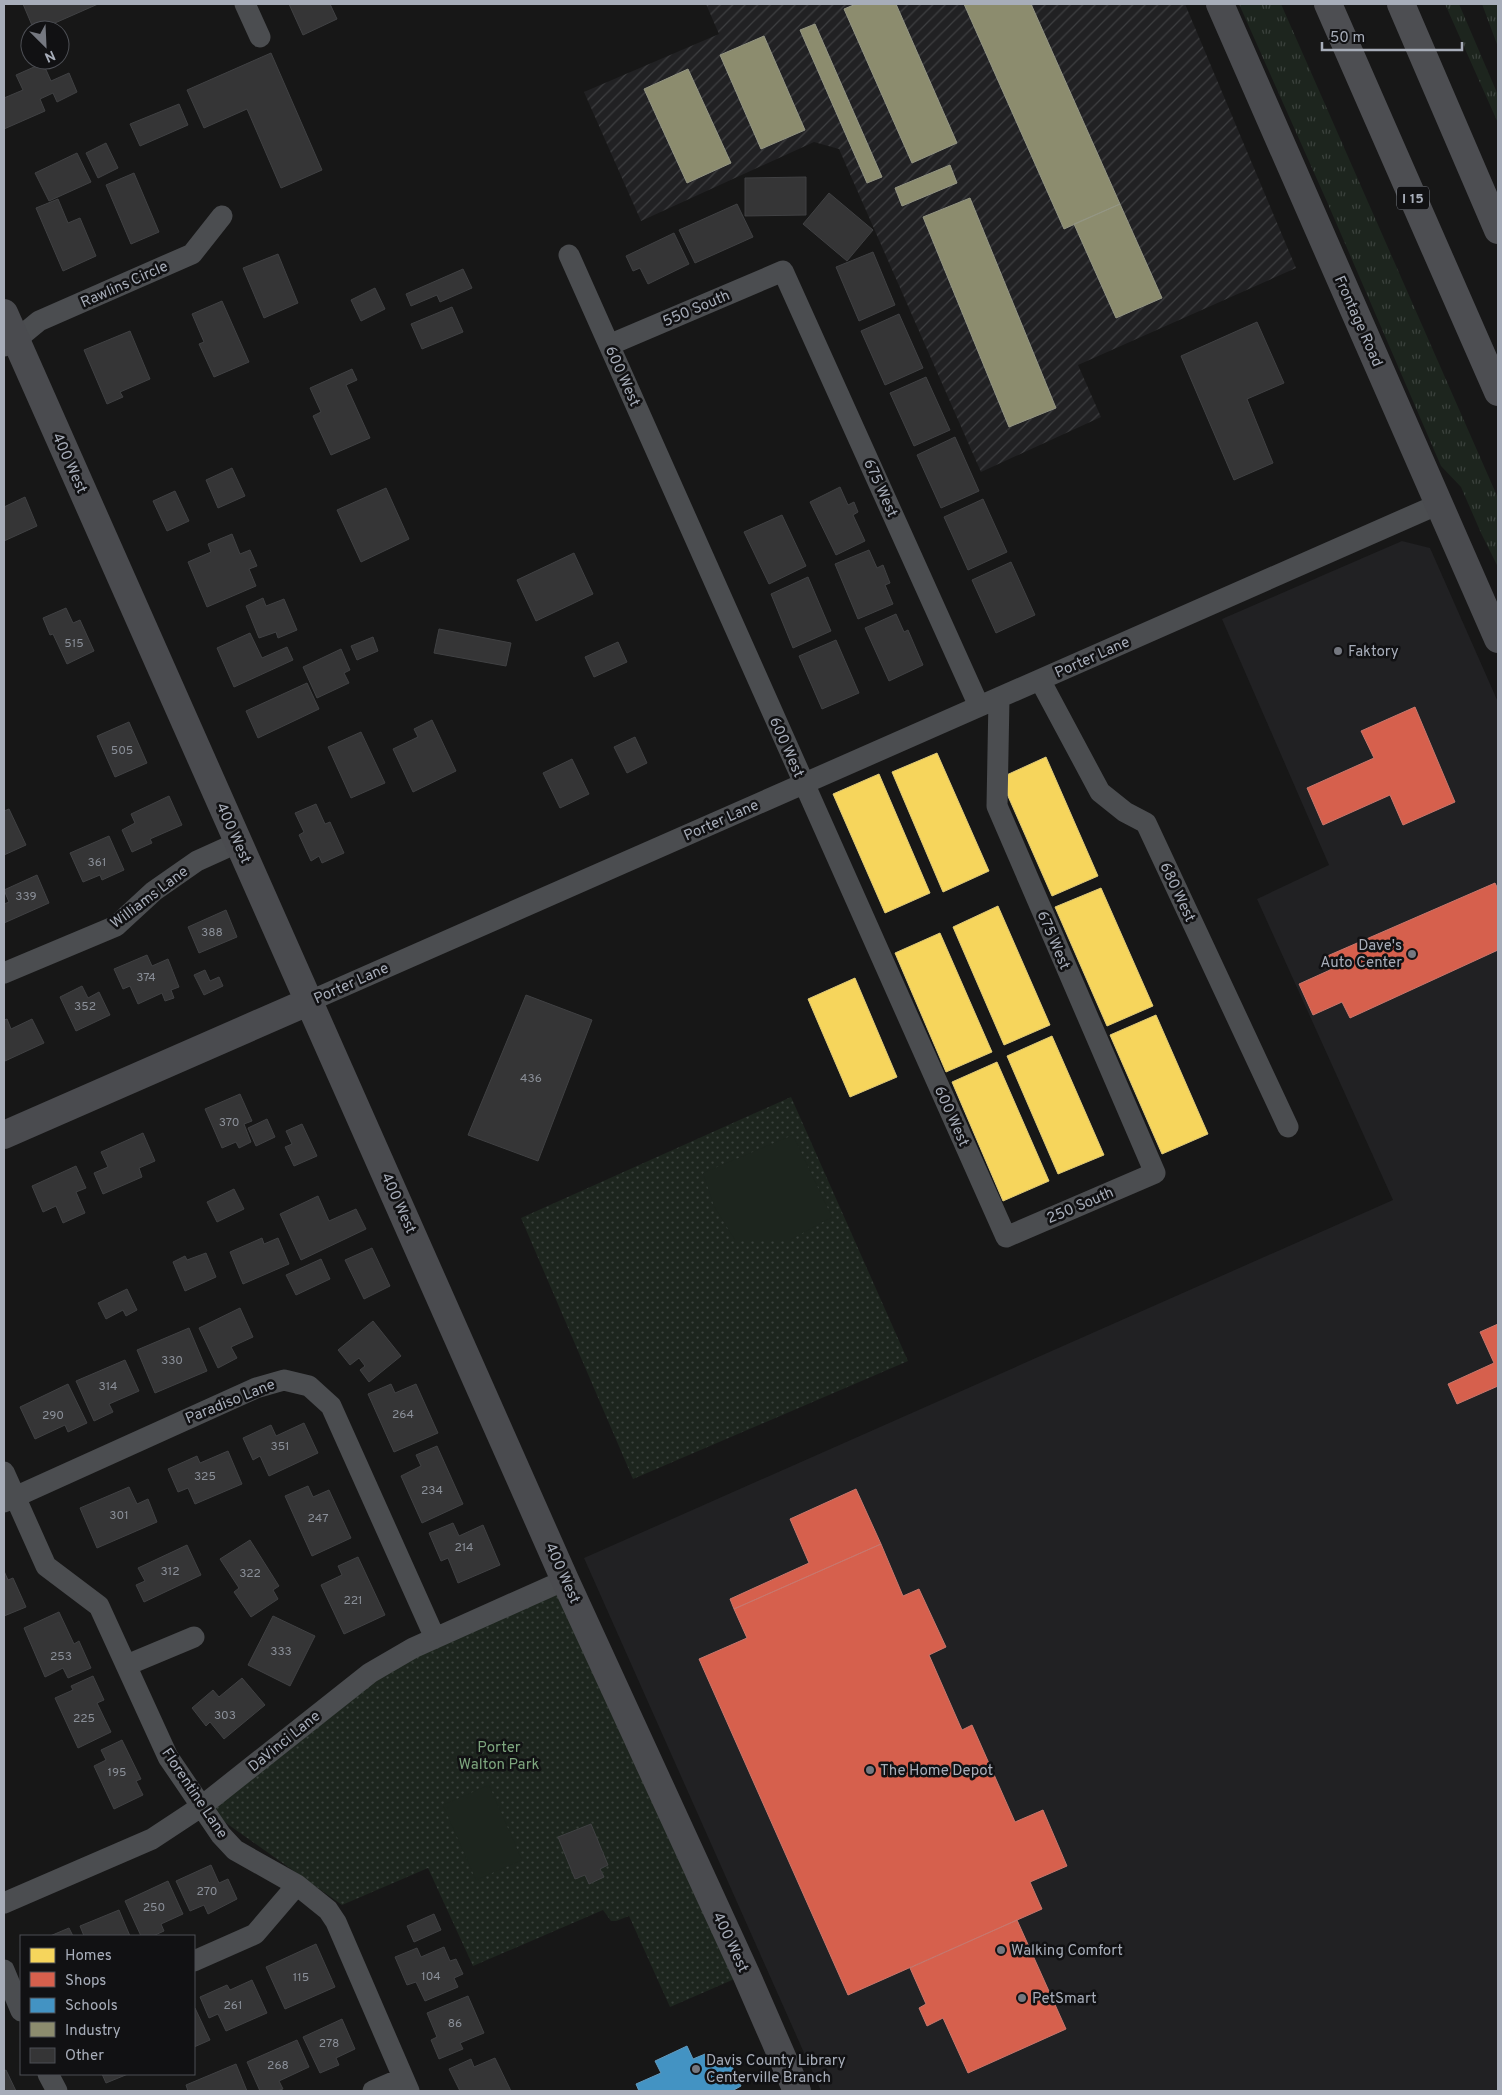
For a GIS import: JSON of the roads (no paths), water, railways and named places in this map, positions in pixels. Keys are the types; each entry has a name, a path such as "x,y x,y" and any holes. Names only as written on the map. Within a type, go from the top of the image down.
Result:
{"highway":[{"name":"I 15","path":"1328,4 1498,392"},
{"path":"1401,4 1498,230"}],"main road":[{"name":"Frontage Road","path":"1220,4 1498,639"},
{"name":"400 West","path":"4,313 10,343 239,842 565,1580 746,1974 797,2091"},
{"name":"Porter Lane","path":"4,1135 310,1001"}],"street":[{"path":"245,4 260,37"},
{"name":"Rawlins Circle","path":"10,343 39,321 192,254 222,216"},
{"name":"600 West","path":"569,255 1006,1238"},
{"name":"550 South","path":"609,345 782,270"},
{"name":"675 West","path":"782,270 979,706"},
{"name":"Porter Lane","path":"310,1001 1439,504"},
{"name":"680 West","path":"1040,680 1100,792 1125,812 1146,823 1288,1127"},
{"name":"675 West","path":"999,698 997,806 1155,1173"},
{"name":"Williams Lane","path":"4,974 116,926 154,891 197,861 239,842"},
{"name":"250 South","path":"1006,1238 1155,1173"},
{"name":"Paradiso Lane","path":"9,1499 256,1388 284,1380 309,1386 331,1406 435,1638"},
{"name":"Florentine Lane","path":"4,1472 9,1499 46,1566 99,1606 168,1757 221,1835 235,1850 297,1884 328,1910 336,1922 406,2085"},
{"name":"DaVinci Lane","path":"4,1903 152,1839 202,1806 370,1673 413,1648 565,1580"},
{"path":"127,1665 194,1637"},
{"path":"195,1961 255,1934 297,1884"},
{"path":"4,1970 20,2009"},
{"path":"49,2075 57,2091"},
{"path":"373,2091 406,2085"}],"place":[{"name":"Faktory","path":"1338,651"},
{"name":"Dave's Auto Center","path":"1412,954"},
{"name":"The Home Depot","path":"870,1770"},
{"name":"Walking Comfort","path":"1001,1950"},
{"name":"PetSmart","path":"1022,1998"},
{"name":"Davis County Library Centerville Branch","path":"696,2069"}],"park label":[{"name":"Porter Walton Park","path":"499,1756"}]}
